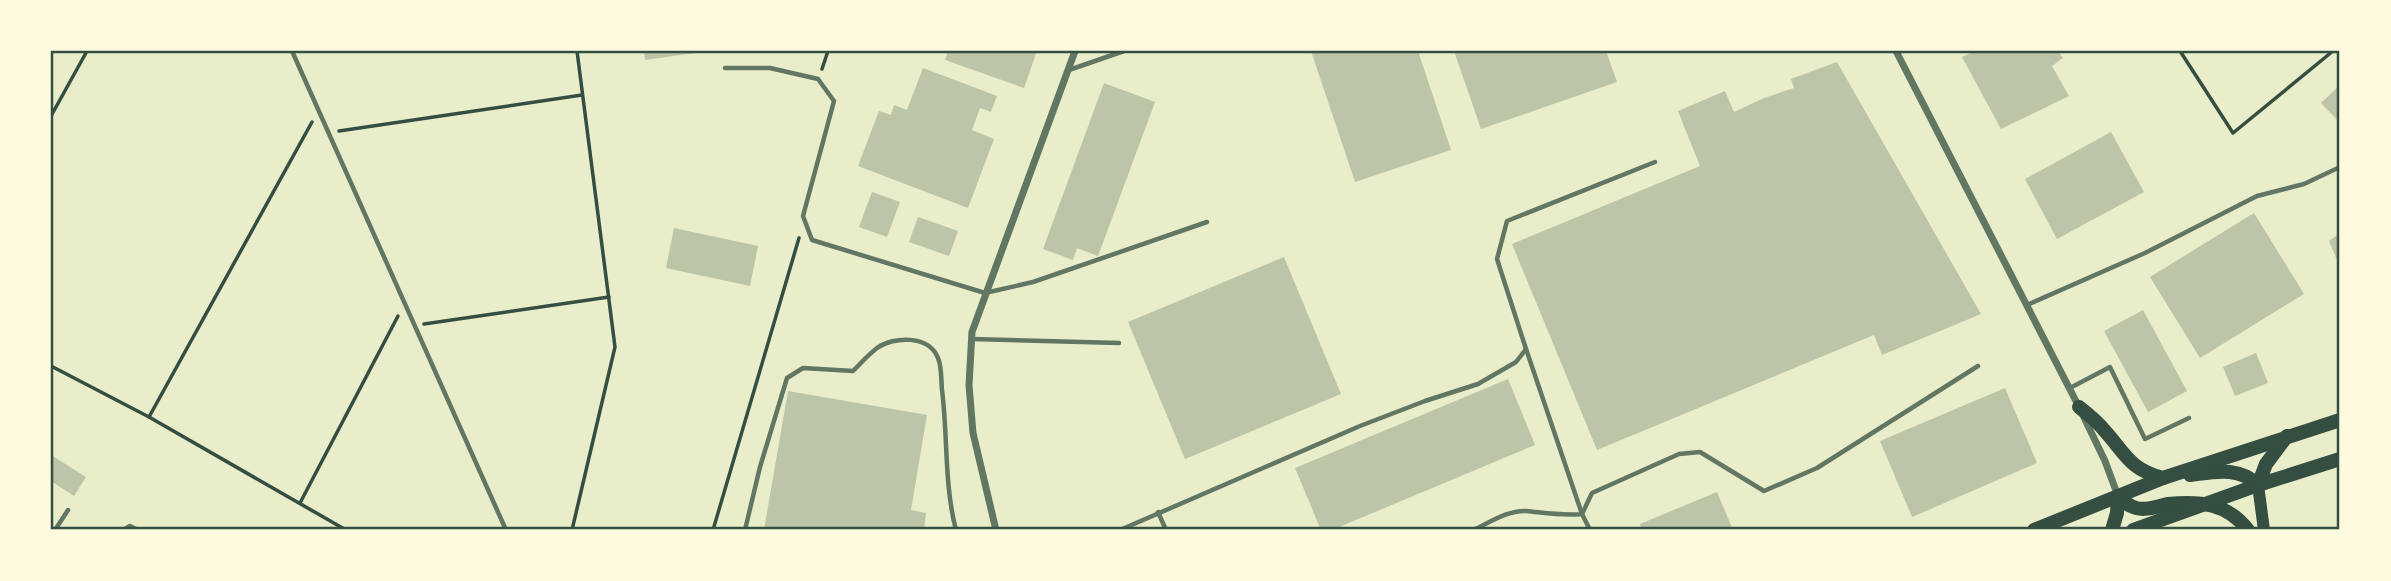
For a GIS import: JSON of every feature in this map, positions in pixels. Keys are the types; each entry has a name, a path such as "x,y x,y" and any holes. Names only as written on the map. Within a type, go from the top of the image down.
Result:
{"highway":[{"path":"2079,407 2103,428 2133,465 2147,474 2163,478 2230,471 2244,475 2258,485"},
{"path":"2034,530 2163,478 2340,420"},
{"path":"2258,485 2266,464 2288,435"},
{"path":"2133,530 2340,459"},
{"path":"2118,496 2126,504 2147,509 2207,503 2235,516 2248,530"},
{"path":"2112,530 2118,496"}],"main road":[{"path":"2258,485 2264,530"}],"street":[{"path":"996,530 974,433 969,385 972,339 985,293 1075,51"},
{"path":"1896,51 2070,388 2108,468 2118,496"}],"lane":[{"path":"292,51 506,530"},
{"path":"1068,71 1124,51"},
{"path":"725,68 770,68 818,79 834,101 803,216 812,240 985,293 1033,282 1207,222"},
{"path":"1590,530 1582,514 1525,349 1497,259 1507,221 1655,162"},
{"path":"2027,304 2145,253 2257,195 2304,184 2340,167"},
{"path":"972,339 1119,343"},
{"path":"745,530 760,467 787,378 803,368 853,371 879,346 902,340 917,341 930,346 939,359 946,438 946,480 956,530"},
{"path":"1120,530 1360,426 1478,384 1516,362 1525,349"},
{"path":"1582,514 1592,493 1679,454 1700,452 1764,491 1817,468 1979,366"},
{"path":"2070,388 2110,367 2145,439 2189,418"},
{"path":"55,530 68,510"},
{"path":"1158,512 1166,530"},
{"path":"1473,530 1516,512 1562,516 1582,514"},
{"path":"123,530 130,526 138,530"}],"path":[{"path":"51,116 87,51"},
{"path":"572,530 615,347 577,51"},
{"path":"818,79 828,51"},
{"path":"2180,51 2233,133 2333,51"},
{"path":"328,132 582,95"},
{"path":"149,417 318,110"},
{"path":"713,530 805,226"},
{"path":"414,325 609,297"},
{"path":"300,503 405,303"},
{"path":"51,366 149,417 346,530"}],"building":[{"path":"644,51 695,51 695,53 645,60"},
{"path":"948,51 1037,51 1024,88 945,60"},
{"path":"1311,51 1418,51 1451,150 1355,182"},
{"path":"1454,51 1606,51 1617,82 1481,129"},
{"path":"1974,51 2058,51 2063,58 2052,66 2069,96 2001,129 1962,57"},
{"path":"1837,62 1981,314 1882,355 1874,335 1597,450 1512,244 1700,166 1678,111 1725,91 1734,112 1794,88 1791,79"},
{"path":"923,68 997,96 991,112 980,108 972,130 994,139 968,208 858,166 879,111 891,115 894,105 907,110"},
{"path":"1104,83 1155,102 1098,256 1077,248 1073,260 1043,249"},
{"path":"2340,85 2340,123 2321,103"},
{"path":"2111,132 2144,192 2057,239 2025,179"},
{"path":"872,192 900,202 887,237 859,227"},
{"path":"2254,213 2304,294 2200,358 2150,277"},
{"path":"918,217 958,231 949,256 909,242"},
{"path":"674,228 758,246 750,286 666,268"},
{"path":"2340,233 2340,267 2329,241"},
{"path":"1284,257 1341,394 1185,459 1128,322"},
{"path":"2143,310 2187,391 2148,412 2104,331"},
{"path":"2256,353 2268,383 2235,396 2223,367"},
{"path":"1508,379 1535,445 1332,530 1321,530 1295,468"},
{"path":"2005,388 2037,463 1912,517 1880,441"},
{"path":"788,391 927,415 911,510 926,513 924,530 764,530"},
{"path":"51,455 86,477 74,496 51,481"},
{"path":"1717,492 1733,530 1642,530 1640,524"}]}
